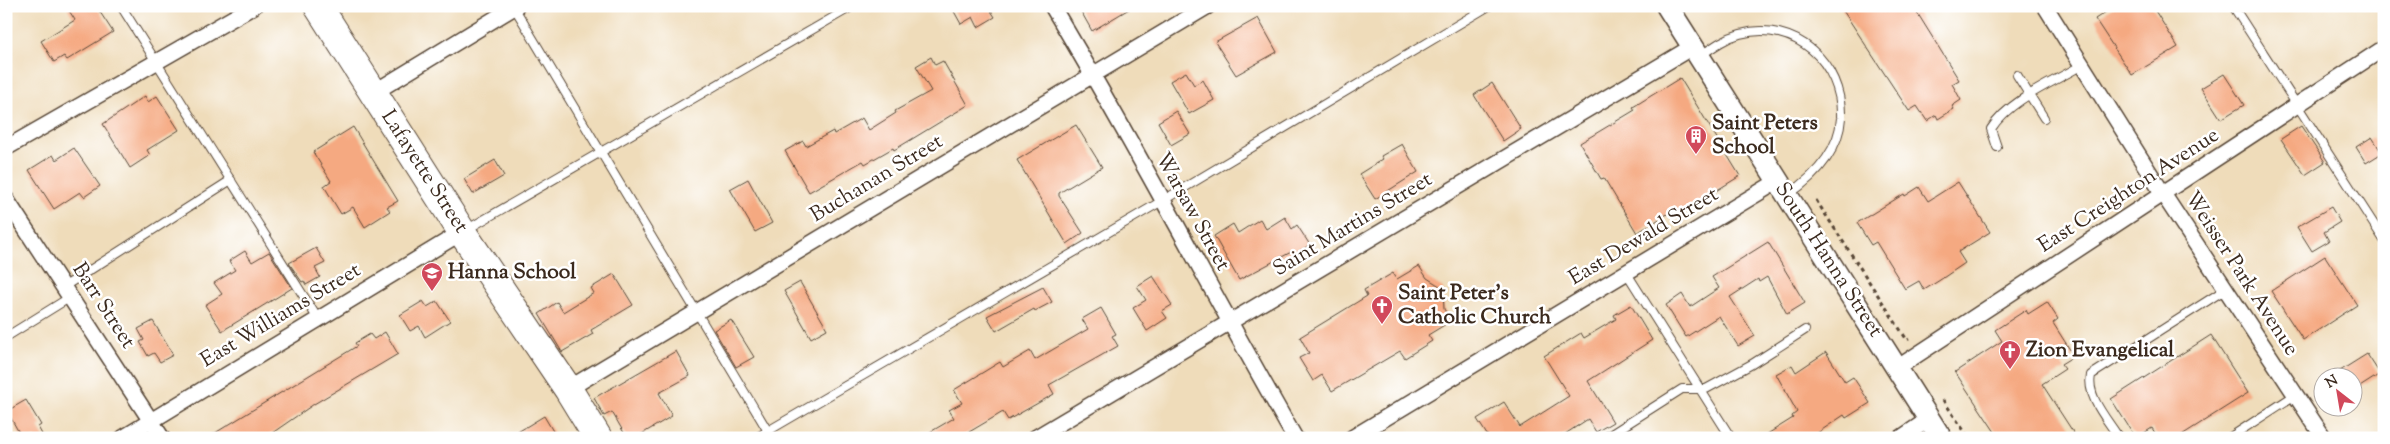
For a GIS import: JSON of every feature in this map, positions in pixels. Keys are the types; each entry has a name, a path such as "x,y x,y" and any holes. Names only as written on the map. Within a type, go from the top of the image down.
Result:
{"highway":[{"name":"Lafayette Street","path":"318,6 462,232 568,389 598,438"}],"street":[{"path":"6,148 254,6"},
{"name":"Warsaw Street","path":"1052,6 1093,74 1229,324 1295,438"},
{"name":"Buchanan Street","path":"568,389 1208,6"},
{"name":"South Hanna Street","path":"1667,6 1941,438"},
{"name":"Weisser Park Avenue","path":"2045,6 2163,194 2324,438"},
{"path":"374,93 497,14 515,7"},
{"name":"East Creighton Avenue","path":"1897,368 2384,48"},
{"name":"Saint Martins Street","path":"1035,438 1695,52"},
{"name":"East Dewald Street","path":"1352,438 1626,272 1782,189"},
{"name":"Barr Street","path":"6,199 68,291 162,438"},
{"name":"East Williams Street","path":"123,438 462,232"},
{"path":"1901,438 1929,419"}],"lane":[{"path":"121,6 157,60 318,319"},
{"path":"462,232 853,6"},
{"path":"756,438 770,434 1489,6"},
{"path":"2233,6 2384,240"},
{"path":"515,7 770,434"},
{"path":"1695,52 1723,40 1754,31 1778,33 1791,37 1810,46 1820,56 1837,88 1841,119 1830,152 1818,171 1782,189"},
{"path":"1997,147 1991,128 1998,118 2030,94 2082,65"},
{"path":"2017,75 2044,118"},
{"path":"6,337 68,291 232,180"},
{"path":"1626,272 1731,438"},
{"path":"2119,438 2092,393 2089,384 2092,375 2226,289"},
{"path":"1605,438 1682,389 1706,389 1752,364 1805,330"},
{"path":"2229,438 2295,395"}],"path":[{"path":"1939,394 1969,438"}],"building":[{"path":"66,6 96,6 113,32 67,60 64,56 54,62 41,41 75,20"},
{"path":"951,6 991,6 989,8 995,17 978,27 973,17 961,24"},
{"path":"1078,6 1134,6 1092,31"},
{"path":"1840,6 1913,6 1959,80 1952,84 1961,100 1952,106 1954,109 1938,119 1936,115 1927,121 1917,106 1909,111"},
{"path":"2115,6 2152,6 2178,47 2132,75 2095,19"},
{"path":"1258,18 1277,52 1236,75 1215,42"},
{"path":"931,57 935,65 943,61 968,105 894,150 893,148 865,164 863,161 809,192 785,151 803,141 806,146 833,131 834,134 862,118 869,130 896,113 895,111 931,91 916,66"},
{"path":"1186,72 1194,85 1203,80 1214,100 1189,114 1170,81"},
{"path":"2224,74 2244,105 2221,119 2201,88"},
{"name":"Saint Peters School","path":"1680,78 1740,176 1680,213 1677,208 1637,233 1604,178 1601,179 1580,143 1635,110 1633,107"},
{"path":"1492,83 1521,129 1503,141 1474,95"},
{"path":"145,96 148,102 157,96 179,130 147,150 150,155 130,168 103,124"},
{"path":"1176,111 1190,134 1171,145 1158,122"},
{"path":"1076,125 1102,167 1059,193 1059,196 1083,233 1067,244 1017,160"},
{"path":"2301,126 2325,162 2305,175 2281,139"},
{"path":"353,127 398,201 387,207 390,211 365,227 353,207 341,214 324,186 331,181 313,152"},
{"path":"2372,137 2382,153 2366,163 2356,147"},
{"path":"1402,144 1418,172 1375,199 1359,174 1383,159 1381,156"},
{"path":"74,148 100,186 84,197 80,192 54,209 29,170 53,155 56,160"},
{"path":"495,160 504,176 473,194 464,179"},
{"path":"748,179 772,223 755,232 730,189"},
{"path":"1958,182 1990,232 1958,252 1965,263 1940,280 1924,290 1919,281 1905,289 1876,242 1871,245 1857,223 1919,187 1928,201"},
{"path":"2331,207 2340,222 2324,232 2329,241 2312,251 2297,227"},
{"path":"1285,217 1292,229 1297,225 1310,245 1295,254 1293,251 1239,280 1214,236 1233,224 1238,233 1260,219 1266,229"},
{"path":"1768,242 1805,303 1787,314 1767,277 1759,282 1758,279 1730,297 1755,336 1738,346 1719,316 1686,337 1666,305 1682,294 1690,307 1719,288 1712,277"},
{"path":"316,248 325,263 315,268 320,277 306,285 289,263"},
{"path":"245,251 252,262 269,252 292,288 222,331 205,305 222,294 214,283 235,270 229,261"},
{"path":"2325,256 2357,305 2303,340 2271,291"},
{"name":"Saint Peter's Catholic Church","path":"1419,266 1427,278 1443,288 1444,309 1451,321 1428,335 1432,341 1405,358 1400,351 1332,391 1322,375 1313,381 1299,358 1309,353 1300,337 1367,296 1364,290 1393,273 1397,279"},
{"path":"614,274 633,305 591,330 593,334 562,352 539,314 557,302 563,312 594,293 591,288"},
{"path":"1153,276 1172,305 1162,311 1167,318 1147,331 1133,308 1146,300 1137,286"},
{"path":"800,282 827,329 811,338 784,291"},
{"path":"1043,287 1052,302 1035,311 1034,309 996,331 987,316"},
{"path":"423,301 427,307 437,301 450,321 425,337 419,326 410,331 400,315"},
{"name":"Zion Evangelical","path":"2047,302 2058,319 2053,323 2074,356 2061,364 2065,369 2042,384 2077,438 1999,438 1955,372 2002,341 1995,330 2026,310 2028,314"},
{"path":"1631,305 1652,340 1588,381 1613,422 1596,432 1588,419 1559,438 1489,438 1477,419 1504,402 1520,427 1569,396 1544,356 1581,333 1584,338 1616,319 1614,315"},
{"path":"1101,308 1116,334 1112,336 1118,346 1049,385 1054,394 1008,420 1003,412 959,438 920,438 954,418 949,410 962,403 954,390 1000,362 1003,367 1030,351 1035,360 1088,329 1082,319"},
{"path":"731,320 754,357 736,367 714,330"},
{"path":"153,321 173,355 160,362 154,353 148,356 140,342 144,340 138,329"},
{"path":"385,332 398,354 314,404 265,438 207,438 357,346 355,343 370,334 374,339"},
{"path":"2211,335 2248,393 2177,438 2158,438 2152,428 2136,438 2111,399"},
{"path":"676,351 690,376 659,393 672,416 635,438 627,438 612,412 604,416 594,398"},
{"path":"1826,352 1845,382 1853,377 1870,403 1846,418 1844,415 1810,438 1761,438 1793,418 1792,416 1797,412 1776,374 1792,365 1796,372"},
{"path":"2367,354 2380,374 2362,386 2362,366 2348,366"},
{"path":"26,400 41,425 38,427 44,438 22,438 7,411"},
{"path":"544,416 557,438 508,438"}],"place":[{"name":"Saint Peters School","path":"1696,155"},
{"name":"Hanna School","path":"432,292"},
{"name":"Saint Peter's Catholic Church","path":"1382,325"},
{"name":"Zion Evangelical","path":"2010,370"}]}
